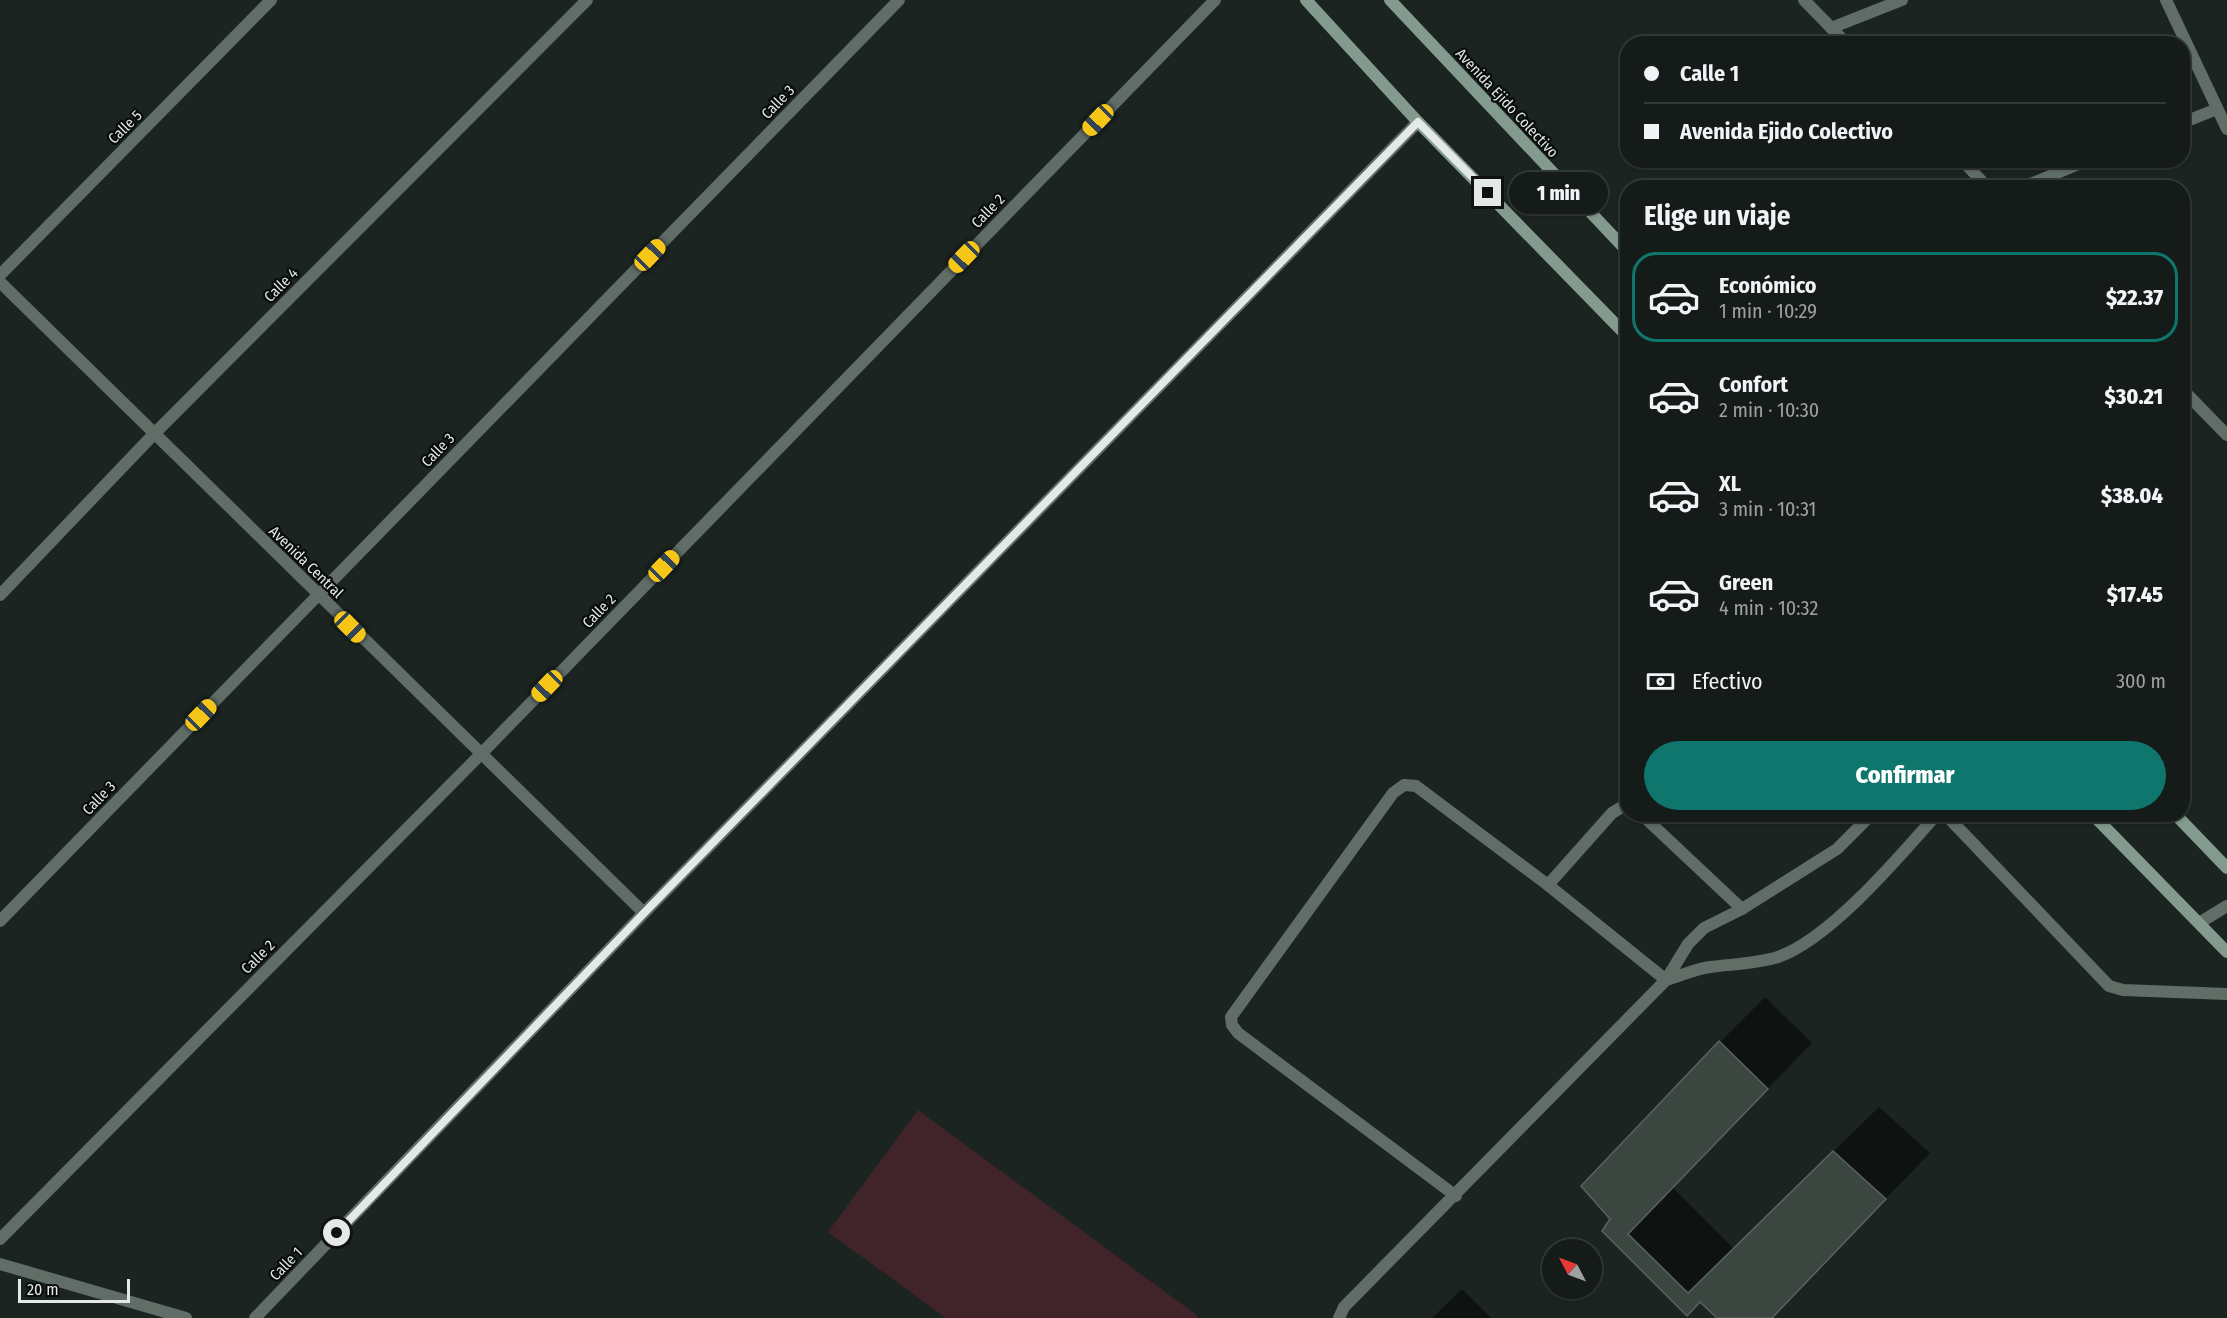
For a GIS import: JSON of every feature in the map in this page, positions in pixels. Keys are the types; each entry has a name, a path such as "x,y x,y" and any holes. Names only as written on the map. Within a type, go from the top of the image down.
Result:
{"main road":[{"path":"1306,0 1418,122 1620,329"},
{"name":"Avenida Ejido Colectivo","path":"1390,0 1620,244"},
{"path":"2100,822 2227,952"},
{"path":"2183,822 2227,868"}],"street":[{"name":"Calle 5","path":"0,275 271,0"},
{"name":"Calle 4","path":"0,595 153,435 587,0"},
{"name":"Calle 3","path":"0,921 899,0"},
{"name":"Calle 2","path":"0,1239 480,754 1215,0"},
{"path":"1804,0 1839,36"},
{"path":"1831,28 1902,0"},
{"path":"2166,0 2183,36"},
{"path":"2190,51 2227,129"},
{"path":"2190,120 2217,109"},
{"name":"Calle 1","path":"255,1318 644,913 1418,122"},
{"path":"1969,168 1981,180"},
{"path":"2040,180 2069,168"},
{"name":"Avenida Central","path":"0,282 153,435 644,913"},
{"path":"2190,397 2227,435"},
{"path":"1456,1196 1238,1033 1232,1025 1231,1017 1393,793 1404,785 1416,786 1548,885 1666,980"},
{"path":"1548,885 1612,813 1620,808"},
{"path":"1650,822 1742,909"},
{"path":"1339,1318 1344,1307 1456,1196 1666,980 1688,944 1704,928 1742,909 1838,849 1864,822"},
{"path":"1666,980 1708,967 1744,965 1779,956 1810,939 1844,911 1891,866 1929,822"},
{"path":"1953,822 2109,986 2123,990 2227,994"},
{"path":"2199,923 2227,906"},
{"path":"0,1264 186,1318"}],"shaded area":[{"path":"918,1110 1198,1316 1196,1318 946,1318 828,1232"}],"building":[{"path":"1719,1041 1768,1089 1628,1234 1688,1293 1833,1151 1886,1199 1772,1318 1717,1318 1700,1302 1687,1316 1602,1231 1610,1219 1581,1186"}],"route":[{"path":"337,1233 644,913 1418,122 1488,193"}]}
